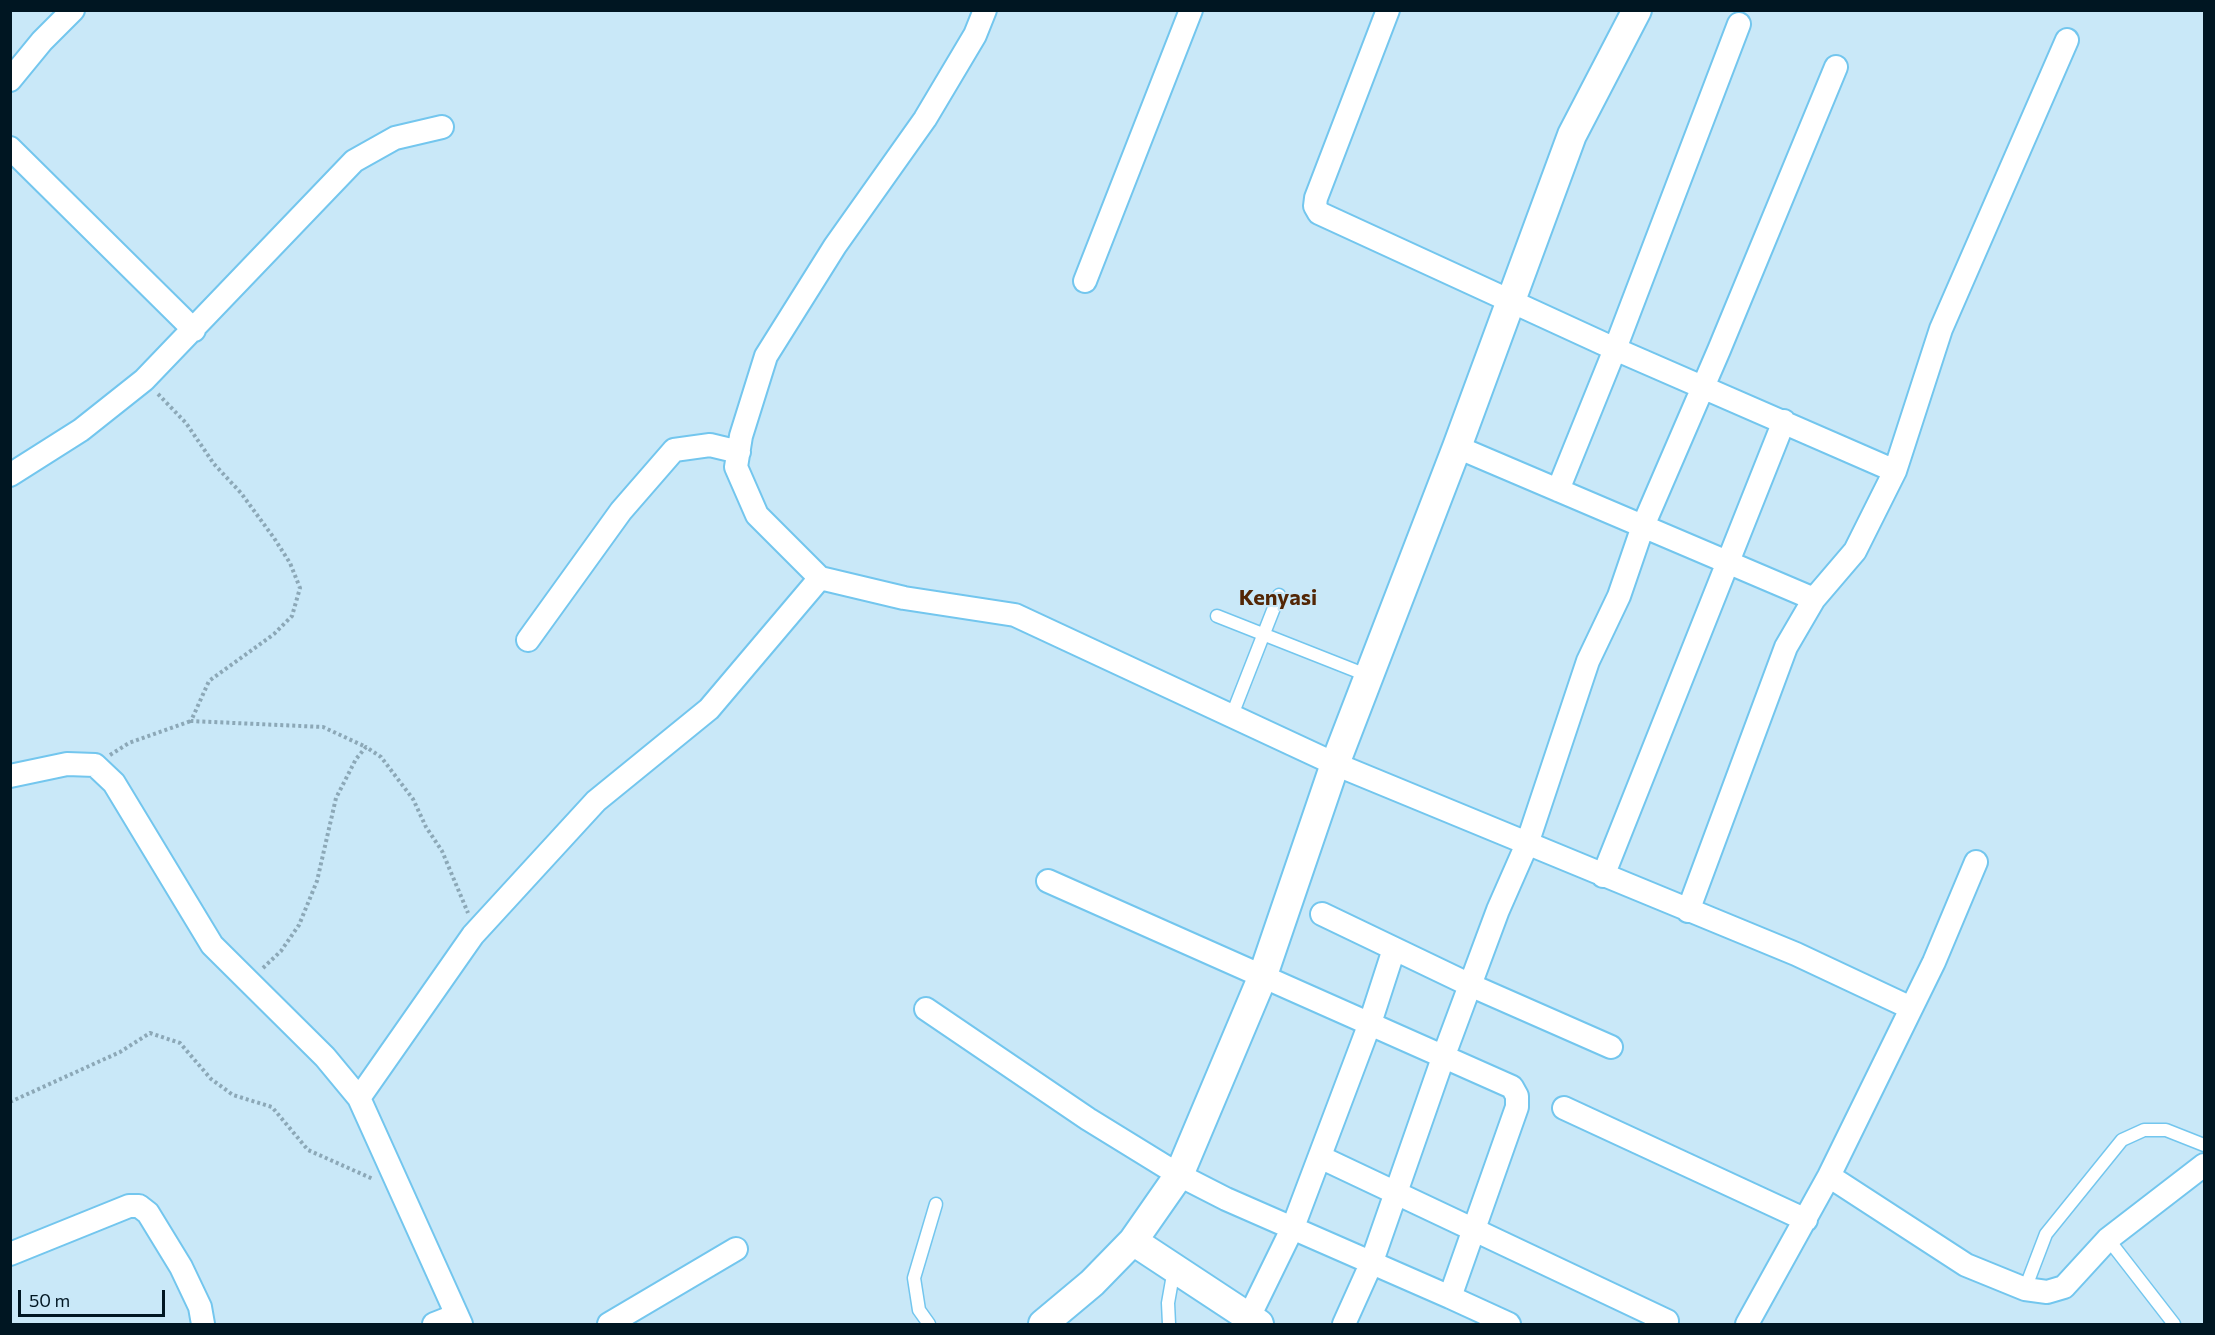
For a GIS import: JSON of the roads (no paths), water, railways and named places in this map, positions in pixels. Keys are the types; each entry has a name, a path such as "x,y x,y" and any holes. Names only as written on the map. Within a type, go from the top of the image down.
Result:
{"street":[{"path":"10,80 42,41 73,10"},
{"path":"985,10 975,35 925,119 834,246 766,356 736,467 758,515 820,578 904,598 1016,615 1335,764 1796,954 1911,1008"},
{"path":"1085,281 1191,10"},
{"path":"1388,10 1315,206 1319,213 1510,302 1895,471"},
{"path":"1043,1324 1092,1283 1133,1241 1179,1175 1262,978 1335,764 1457,447 1572,135 1637,10"},
{"path":"1558,490 1615,349 1739,24"},
{"path":"1688,911 1786,647 1814,599 1855,551 1895,471 1941,329 2067,40"},
{"path":"1344,1324 1371,1264 1470,985 1527,844 1588,661 1619,596 1642,526 1836,67"},
{"path":"10,475 81,430 144,380 354,161 395,138 442,127"},
{"path":"10,148 194,330"},
{"path":"1603,876 1784,421"},
{"path":"528,639 621,511 674,450 710,445 739,452"},
{"path":"1457,447 1814,599"},
{"path":"359,1098 473,935 596,801 709,709 820,578"},
{"path":"10,776 67,764 95,765 114,783 212,945 250,986 325,1057 359,1098 459,1320 434,1324"},
{"path":"1747,1324 1829,1176 1934,962 1976,862"},
{"path":"1048,881 1262,978 1512,1086 1517,1096 1517,1107 1450,1297"},
{"path":"1322,914 1470,985 1611,1047"},
{"path":"1133,1241 1254,1321 1320,1157 1370,1023 1394,949"},
{"path":"926,1009 1088,1119 1179,1175 1226,1199 1509,1324"},
{"path":"1564,1108 1806,1220"},
{"path":"1320,1157 1475,1228 1667,1321"},
{"path":"1829,1176 1966,1265 2025,1289 2047,1292 2064,1287 2109,1239 2205,1165"},
{"path":"10,1254 129,1206 139,1206 148,1214 181,1267 200,1307 203,1324"},
{"path":"609,1324 736,1248"}],"lane":[{"path":"1232,715 1279,595"},
{"path":"1217,616 1370,676"},
{"path":"2025,1289 2046,1234 2122,1140 2144,1130 2166,1130 2205,1145"},
{"path":"928,1324 919,1310 914,1278 936,1204"},
{"path":"2109,1239 2174,1324"},
{"path":"1169,1324 1168,1303 1174,1269"}],"district":[{"name":"Kenyasi","path":"1278,598"}]}
